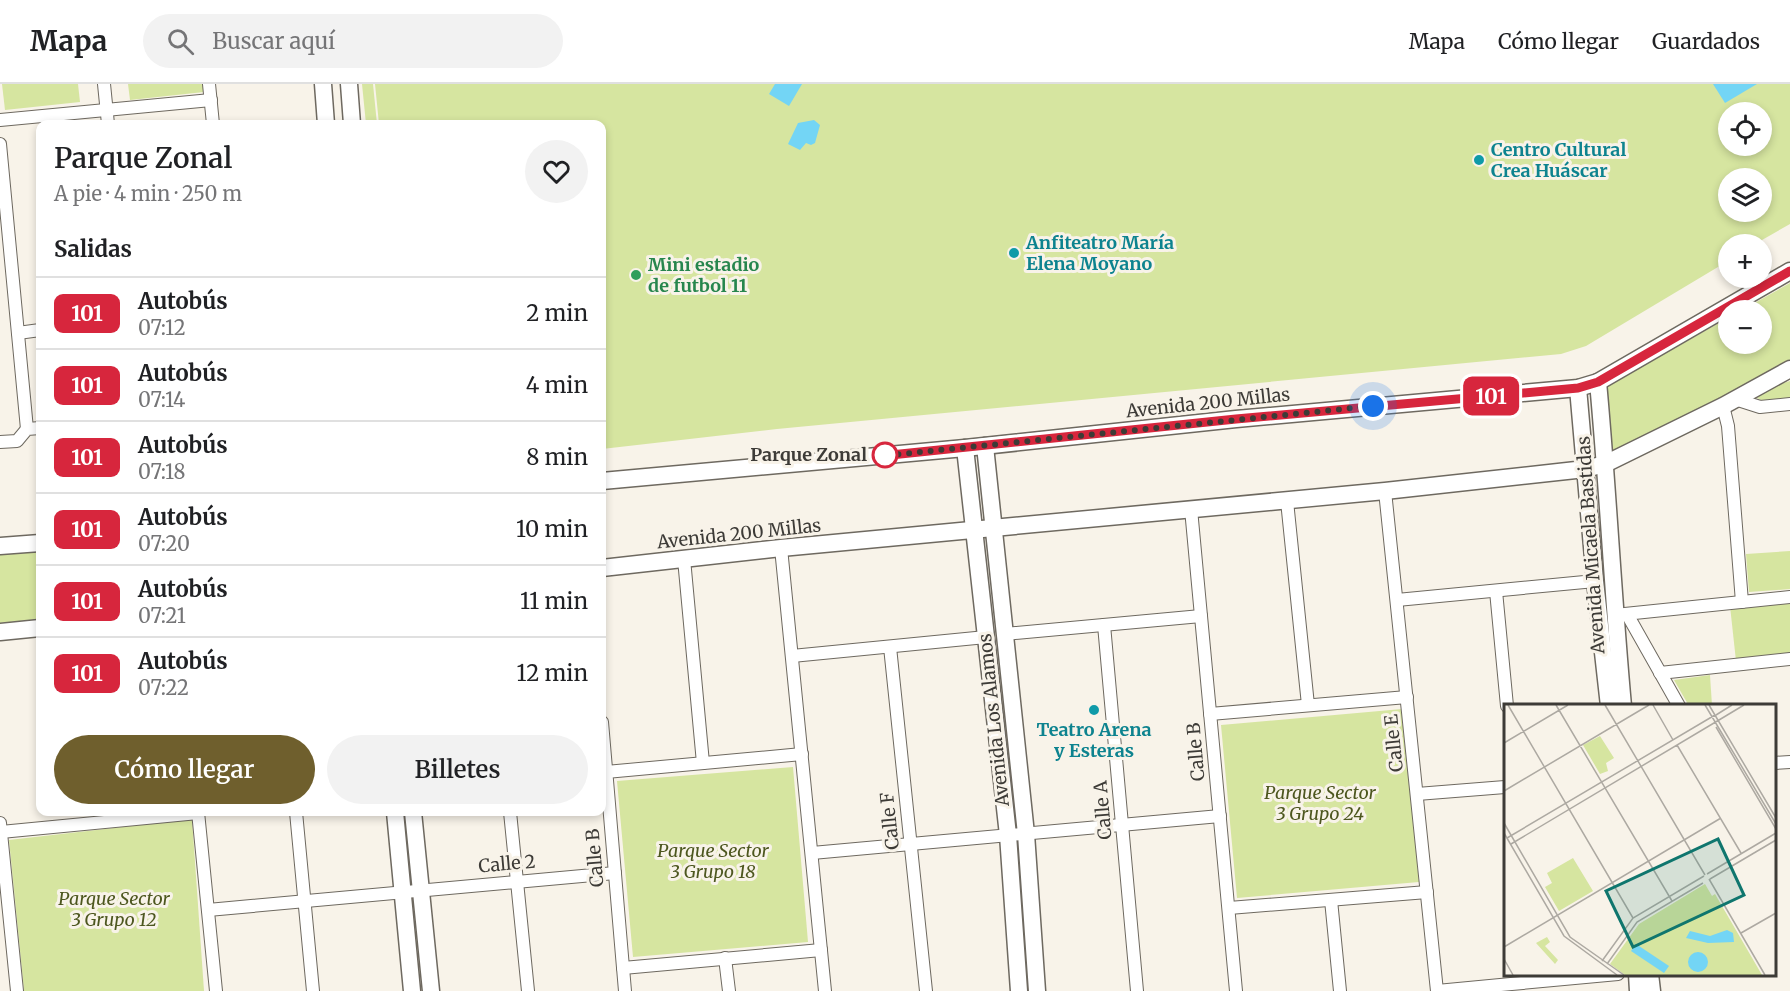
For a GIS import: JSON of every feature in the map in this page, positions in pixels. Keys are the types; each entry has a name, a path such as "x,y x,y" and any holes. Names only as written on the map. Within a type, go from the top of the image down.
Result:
{"main road":[{"path":"323,84 327,120"},
{"path":"348,84 352,120"},
{"name":"Avenida 200 Millas","path":"606,481 1578,388 1598,382 1790,272"},
{"name":"Avenida 200 Millas","path":"606,568 781,548 1287,501 1585,469 1605,464 1790,369"},
{"name":"Avenida Micaela Bastidas","path":"1598,382 1621,615 1623,704"},
{"name":"Avenida Micaela Bastidas","path":"1578,388 1609,704"},
{"name":"Avenida Los Alamos","path":"985,446 1026,834 1037,991"},
{"name":"Avenida Los Alamos","path":"965,448 1008,835 1019,991"},
{"path":"0,546 36,543"},
{"path":"0,632 36,628"},
{"path":"395,816 412,991"},
{"path":"413,816 431,991"},
{"path":"1637,976 1638,991"},
{"path":"1650,976 1652,991"}],"street":[{"path":"104,84 108,120"},
{"path":"209,84 213,120"},
{"path":"0,120 211,100"},
{"path":"0,144 27,429 17,441 0,442"},
{"path":"18,333 36,331"},
{"path":"1742,602 1728,426 1729,402 1760,407 1790,404"},
{"path":"27,429 36,428"},
{"name":"Calle E","path":"1385,491 1437,991"},
{"path":"1287,501 1308,705"},
{"name":"Calle B","path":"1191,509 1236,991"},
{"path":"781,548 825,991"},
{"path":"684,559 703,763"},
{"path":"1397,600 1595,581"},
{"path":"1496,591 1507,704"},
{"path":"1678,704 1621,615 1790,597"},
{"path":"1005,634 1201,616"},
{"name":"Calle A","path":"1104,625 1137,991"},
{"path":"792,656 986,637"},
{"name":"Calle F","path":"890,647 926,991"},
{"path":"1660,673 1790,659"},
{"path":"1210,714 1407,697"},
{"path":"606,772 802,754"},
{"path":"1775,764 1790,762"},
{"name":"Calle B","path":"606,772 625,991"},
{"path":"1417,794 1504,787"},
{"path":"17,991 5,933 0,828 114,816"},
{"path":"198,816 216,991"},
{"path":"296,816 313,991"},
{"path":"510,816 528,991"},
{"path":"812,853 1220,816"},
{"name":"Calle 2","path":"208,910 615,873"},
{"path":"1229,908 1427,892"},
{"path":"1331,900 1340,991"},
{"path":"623,968 821,950"},
{"path":"725,958 729,991"},
{"path":"1437,991 1534,978 1590,976"}],"green space":[{"path":"2,84 78,84 80,102 5,110"},
{"path":"128,84 204,84 204,92 130,100"},
{"path":"362,84 373,84 377,120 366,120"},
{"path":"375,84 1790,84 1790,224 1772,234 1718,234 1718,267 1586,346 1561,354 777,429 606,449 606,120 379,120"},
{"path":"1790,283 1790,360 1611,457 1603,393 1607,386 1718,324 1718,354 1772,354 1772,300 1760,300"},
{"path":"1790,381 1790,400 1768,401 1757,398 1757,395 1770,387"},
{"path":"36,548 36,619 0,623 0,552"},
{"path":"1790,551 1790,589 1749,592 1746,554"},
{"path":"1790,600 1790,655 1736,661 1730,606"},
{"path":"1710,675 1712,704 1688,704 1674,680"},
{"name":"Parque Sector 3 Grupo 24","path":"1402,709 1419,882 1237,898 1221,725"},
{"name":"Parque Sector 3 Grupo 18","path":"793,767 808,942 633,957 617,781"},
{"name":"Parque Sector 3 Grupo 12","path":"192,819 204,991 24,991 9,840"}],"water":[{"path":"775,84 802,84 789,106 769,94"},
{"path":"1713,84 1757,84 1727,102 1724,102"},
{"path":"814,120 820,125 815,143 811,145 806,143 800,150 788,144 798,123"}],"bus line":[{"name":"101","path":"881,456 1236,419 1578,388 1598,382 1790,271"}],"place":[{"name":"Centro Cultural Crea Huáscar","path":"1479,160"},
{"name":"Anfiteatro María Elena Moyano","path":"1014,253"},
{"name":"Mini estadio de futbol 11","path":"636,275"},
{"name":"Parque Zonal","path":"885,455"},
{"name":"Teatro Arena y Esteras","path":"1094,710"}],"route":[{"path":"885,455 881,456 1373,406"}]}
